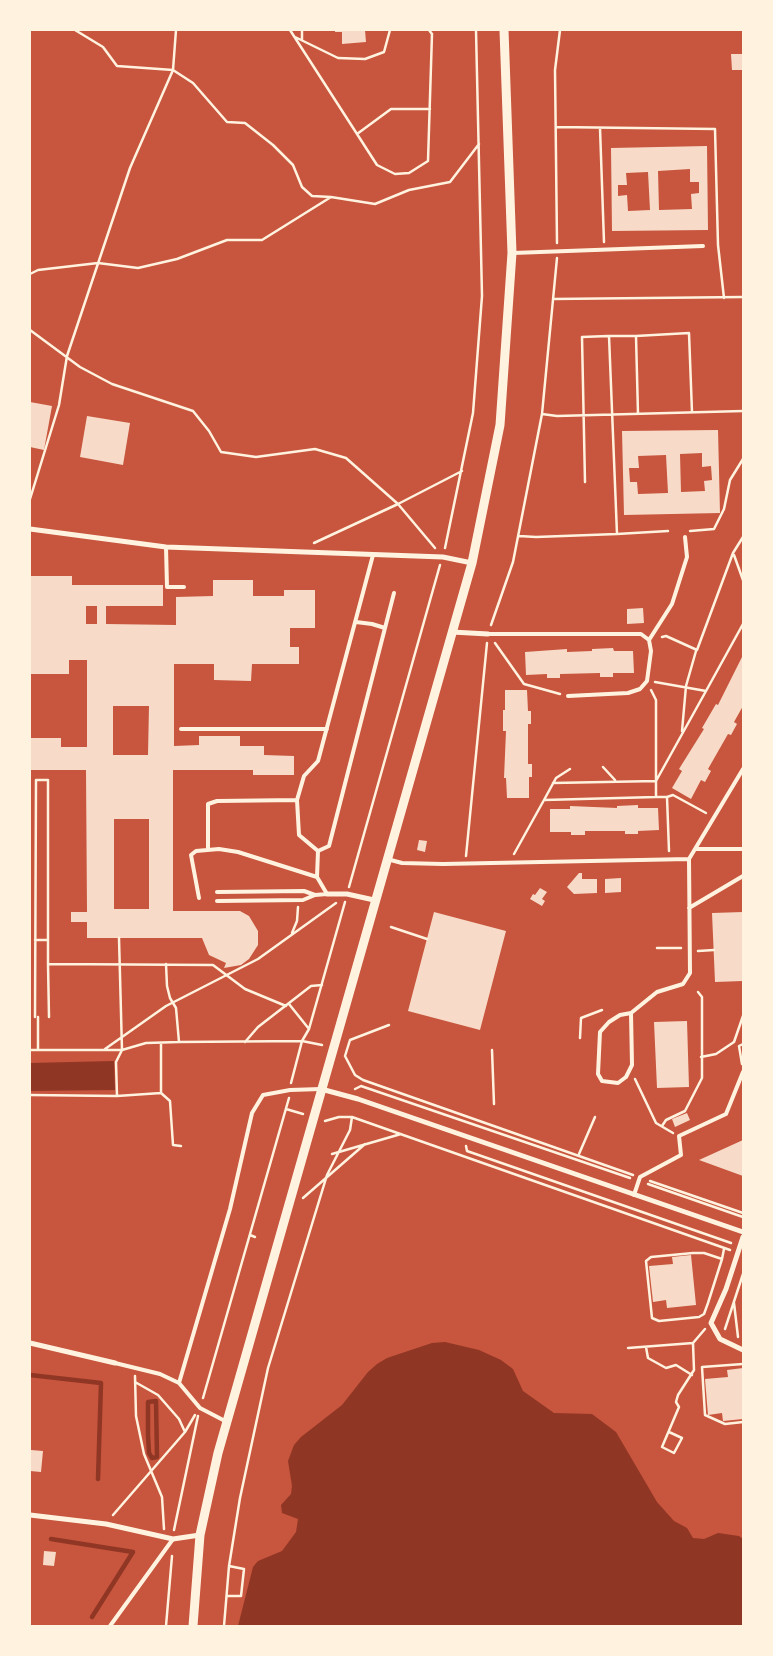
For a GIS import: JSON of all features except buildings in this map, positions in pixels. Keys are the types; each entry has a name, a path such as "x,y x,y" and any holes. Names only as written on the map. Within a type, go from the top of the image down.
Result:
{"street":[{"path":"193,1626 200,1535 208,1492 374,900 472,563 500,425 512,253 504,30"},
{"path":"30,529 166,547 442,557 472,563"},
{"path":"452,632 488,634"},
{"path":"327,894 347,894 374,900"},
{"path":"321,1089 743,1232"},
{"path":"743,1237 726,1289 711,1323 720,1339 728,1345 743,1350"},
{"path":"30,1343 115,1363"},
{"path":"30,1515 106,1524 164,1536 173,1540 200,1535"}],"lane":[{"path":"512,253 604,248 703,246"},
{"path":"648,640 672,604 687,557 686,537"},
{"path":"166,547 167,587 184,587"},
{"path":"318,850 300,835 297,800 304,776 318,761 356,622 372,555"},
{"path":"318,850 328,846 394,593"},
{"path":"356,622 384,628"},
{"path":"488,634 641,634 648,640 651,651 647,681 640,689 628,693 568,696"},
{"path":"181,729 327,729"},
{"path":"631,1013 632,1065 626,1077 618,1083 602,1081 598,1074 600,1032 609,1022 620,1015 631,1013 657,992 684,984 690,973 689,859 743,769"},
{"path":"208,849 208,804 217,801 297,800"},
{"path":"199,898 191,855 196,851 208,849 238,852 317,877"},
{"path":"696,849 743,849"},
{"path":"217,901 303,900 315,895 327,894 317,877 318,850"},
{"path":"387,859 402,864 689,859"},
{"path":"690,908 743,876"},
{"path":"217,892 304,891 315,895"},
{"path":"634,1195 640,1179 681,1155 679,1136 726,1114 743,1070"},
{"path":"179,1383 230,1209 252,1113 263,1095 290,1090 321,1089"},
{"path":"115,1363 160,1374 179,1383 200,1408 227,1422"},
{"path":"111,1626 173,1540"}],"path":[{"path":"75,30 103,47 117,66 173,70 193,83 227,122 245,123 272,145 293,165 302,187 312,196 375,204 409,190 450,182 480,143"},
{"path":"30,499 59,405 67,356 98,263 130,168 173,70 176,30"},
{"path":"290,30 377,165 395,174 409,173 428,161 432,34 429,30"},
{"path":"302,30 302,40"},
{"path":"294,36 338,58 364,59 384,52 390,30"},
{"path":"291,1083 302,1042 309,1029 322,985 442,557 474,413 482,296 476,30"},
{"path":"465,863 488,634 513,562 542,414 558,250 555,57 560,30"},
{"path":"357,134 392,109 430,109"},
{"path":"556,127 714,129 718,245 724,298"},
{"path":"600,128 604,248"},
{"path":"30,274 38,270 98,263 138,268 177,259 227,240 262,240 331,197"},
{"path":"554,298 743,297"},
{"path":"30,330 80,367 112,384 193,411 209,431 221,452 256,457 315,449 346,458 398,504 442,557"},
{"path":"585,482 582,337 689,333 692,412"},
{"path":"609,336 617,534"},
{"path":"636,336 638,414"},
{"path":"542,414 557,416 743,411"},
{"path":"686,537 685,531 714,530 724,509 730,480 743,459"},
{"path":"310,545 398,504 462,470"},
{"path":"519,536 536,537 668,531"},
{"path":"682,733 686,686 696,650 733,553 743,536"},
{"path":"733,553 743,580"},
{"path":"656,781 743,624"},
{"path":"488,634 524,684 568,696"},
{"path":"648,640 666,636 696,650"},
{"path":"647,681 706,690"},
{"path":"647,681 656,700 656,797"},
{"path":"602,767 616,781"},
{"path":"510,862 556,778 570,768"},
{"path":"38,1050 35,940 36,780 48,780 49,1017"},
{"path":"553,783 656,781"},
{"path":"544,800 668,797 673,795 714,818"},
{"path":"668,797 670,860"},
{"path":"105,1049 174,1002 226,974 236,972 258,959 347,894"},
{"path":"391,927 427,939"},
{"path":"117,1096 116,1062 122,1050 119,938"},
{"path":"35,940 48,940"},
{"path":"657,948 690,949"},
{"path":"698,951 714,950"},
{"path":"48,964 213,965 245,990 286,1006"},
{"path":"166,964 167,986 170,998 174,1002 180,1031 180,1042"},
{"path":"245,1042 258,1027 311,986 322,985"},
{"path":"662,1126 666,1120 685,1111 702,1078 702,997 698,992"},
{"path":"289,1004 309,1029"},
{"path":"580,1038 581,1018 602,1010"},
{"path":"701,1057 716,1054 734,1042 743,1016"},
{"path":"389,1025 350,1040 345,1056 356,1075 363,1080 579,1155 743,1217"},
{"path":"30,1050 122,1050 146,1044 180,1042 302,1042 322,1045"},
{"path":"161,1043 161,1093"},
{"path":"743,1044 738,1046 743,1070"},
{"path":"492,1050 494,1104"},
{"path":"635,1079 656,1123 679,1136"},
{"path":"343,1095 362,1086 743,1213"},
{"path":"30,1096 117,1096 161,1093 170,1101 173,1145 181,1146"},
{"path":"166,1626 173,1540 200,1408 289,1097"},
{"path":"286,1109 303,1114"},
{"path":"325,1121 334,1120 339,1117 352,1117 738,1253"},
{"path":"224,1626 229,1566 240,1498 268,1368 327,1175 350,1130 352,1117"},
{"path":"579,1155 595,1117"},
{"path":"332,1154 403,1134"},
{"path":"462,1136 467,1151 740,1246"},
{"path":"290,1199 303,1198 327,1175 365,1144"},
{"path":"250,1235 255,1237"},
{"path":"722,1259 704,1253 693,1253 651,1257 646,1261 652,1318 659,1321 699,1318 704,1314 722,1259 724,1249"},
{"path":"725,1334 724,1329 743,1274"},
{"path":"729,1337 738,1338 734,1303"},
{"path":"628,1348 693,1343 711,1323"},
{"path":"669,1432 682,1438 674,1453 662,1447 679,1407 676,1402 678,1395 694,1370 693,1343"},
{"path":"646,1347 648,1358 666,1368 676,1365 692,1375"},
{"path":"743,1364 702,1368 706,1415 725,1424 743,1422"},
{"path":"135,1368 136,1416 144,1454 162,1497 164,1536"},
{"path":"135,1382 158,1395 179,1419 184,1432"},
{"path":"106,1524 184,1432 200,1408"},
{"path":"226,1596 241,1596 244,1569 229,1566"}],"shaded area":[{"path":"114,1061 115,1090 30,1091 30,1063"},
{"path":"445,1342 479,1350 501,1360 513,1369 523,1391 554,1413 592,1414 616,1432 657,1502 674,1521 687,1528 693,1538 704,1539 718,1533 739,1536 743,1539 743,1626 238,1626 253,1567 258,1561 282,1551 296,1532 298,1519 282,1513 281,1505 291,1494 292,1486 288,1461 294,1445 301,1437 342,1405 368,1372 377,1364 387,1358 432,1343"}],"waterway":[{"path":"30,1375 101,1383 98,1479"},
{"path":"156,1401 157,1457 152,1458 149,1453 148,1402 156,1401"},
{"path":"51,1539 133,1552 92,1617"}]}
